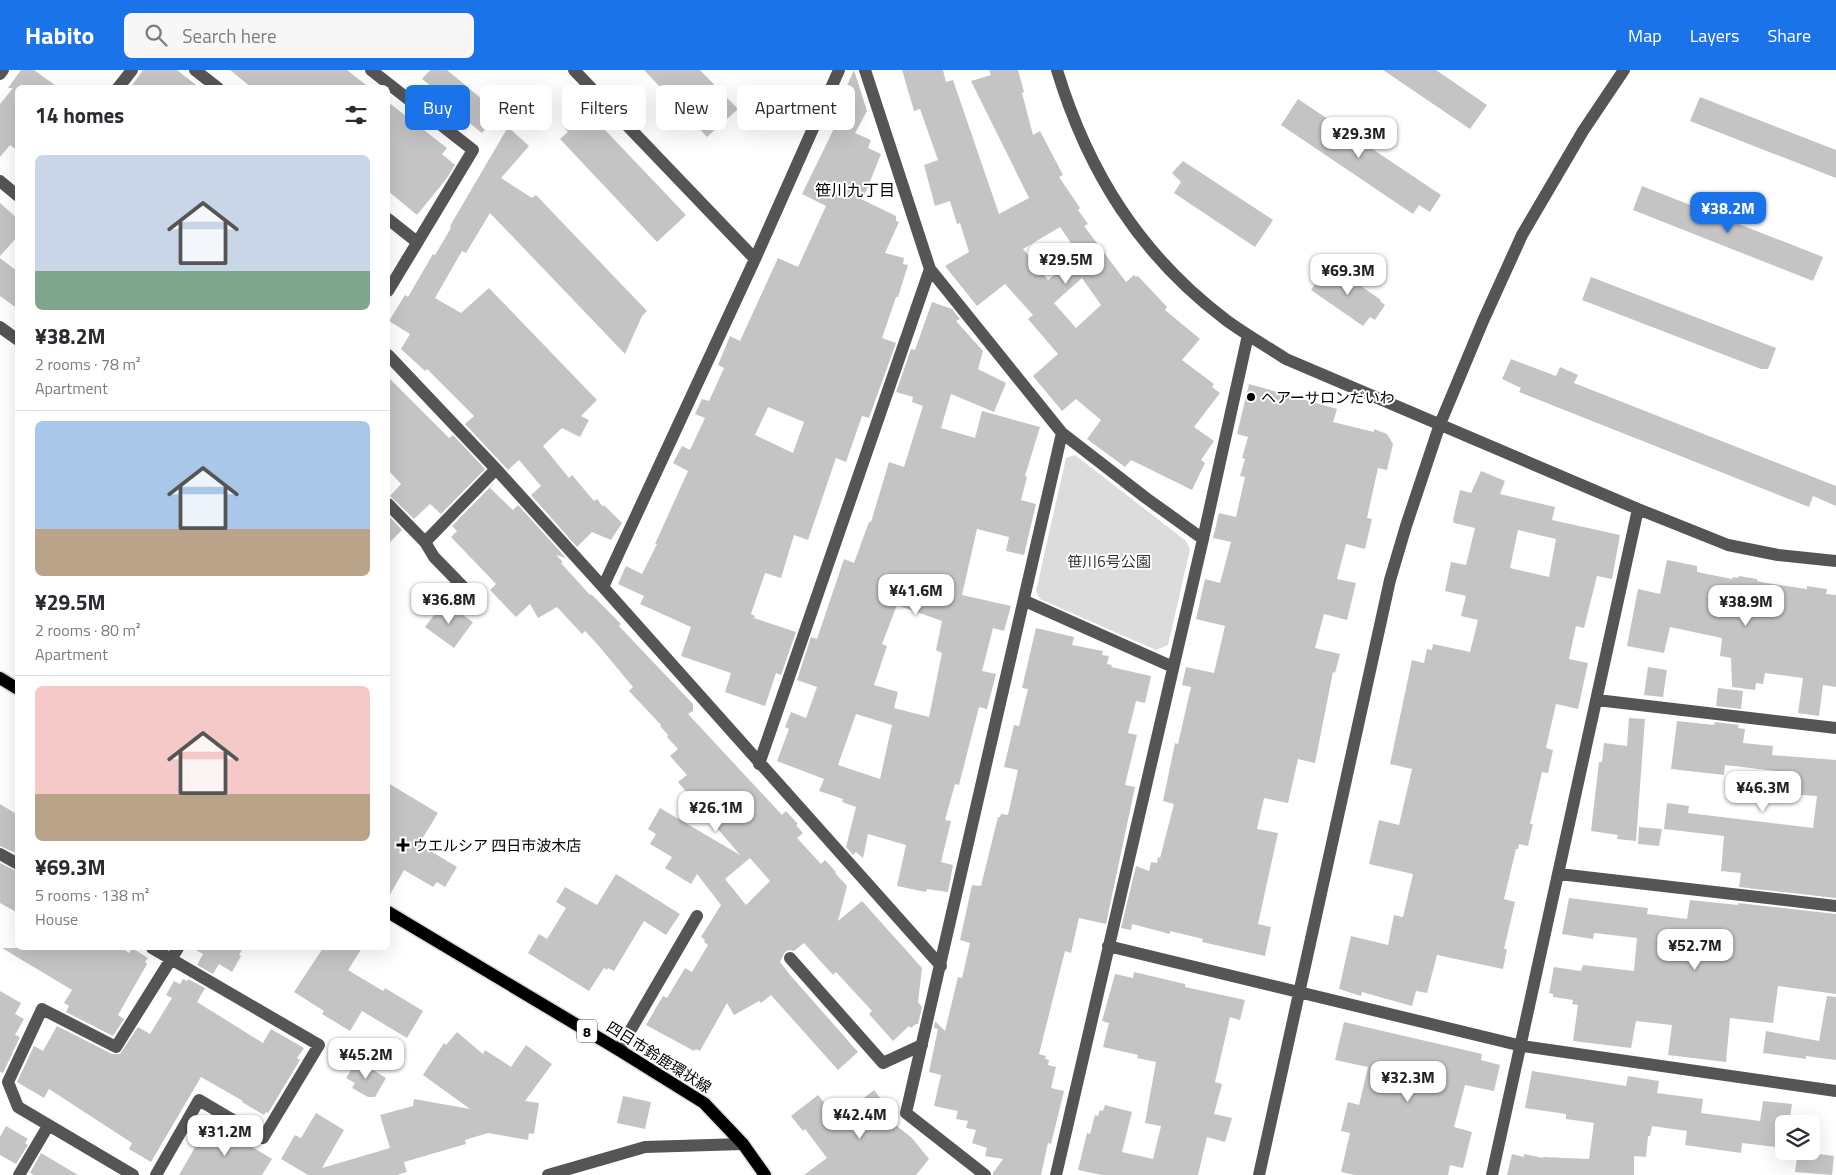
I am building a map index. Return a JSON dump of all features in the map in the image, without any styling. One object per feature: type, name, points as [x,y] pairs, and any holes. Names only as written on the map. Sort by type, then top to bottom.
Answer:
[{"type":"main road","points":[[0,678],[15,687]]},
{"type":"main road","name":"四日市鈴鹿環状線","points":[[390,913],[704,1103],[743,1144],[765,1175]]},
{"type":"street","points":[[0,74],[3,70]]},
{"type":"street","points":[[120,85],[132,70]]},
{"type":"street","points":[[195,70],[214,85]]},
{"type":"street","points":[[371,70],[473,150],[390,288]]},
{"type":"street","points":[[574,70],[754,259]]},
{"type":"street","points":[[603,587],[840,70]]},
{"type":"street","points":[[865,70],[930,269],[1062,433],[1203,539]]},
{"type":"street","points":[[1057,70],[1067,104],[1083,142],[1104,184],[1127,220],[1153,252],[1195,294],[1225,319],[1286,359],[1728,546],[1778,555],[1836,561]]},
{"type":"street","points":[[1259,1175],[1390,580],[1406,526],[1440,424],[1483,321],[1522,235],[1583,131],[1624,70]]},
{"type":"street","points":[[0,181],[15,194]]},
{"type":"street","points":[[390,221],[417,242]]},
{"type":"street","points":[[759,764],[930,269]]},
{"type":"street","points":[[0,327],[15,338]]},
{"type":"street","points":[[1056,1175],[1203,539],[1248,335]]},
{"type":"street","points":[[390,356],[603,587],[940,966]]},
{"type":"street","points":[[985,1175],[906,1114],[1062,433]]},
{"type":"street","points":[[425,542],[496,469]]},
{"type":"street","points":[[390,506],[425,542],[434,556],[475,599]]},
{"type":"street","points":[[1492,1175],[1522,1046],[1638,509]]},
{"type":"street","points":[[1025,601],[1173,667]]},
{"type":"street","points":[[1597,700],[1836,728]]},
{"type":"street","points":[[0,854],[15,862]]},
{"type":"street","points":[[1559,874],[1836,906]]},
{"type":"street","points":[[619,1050],[696,916]]},
{"type":"street","points":[[1108,946],[1522,1046],[1836,1091]]},
{"type":"street","points":[[155,950],[319,1045],[263,1138],[199,1100],[156,1175]]},
{"type":"street","points":[[133,1175],[18,1107],[8,1082],[42,1008],[116,1047],[177,950]]},
{"type":"street","points":[[790,958],[883,1063],[922,1045]]},
{"type":"street","points":[[19,1175],[48,1126]]},
{"type":"street","points":[[548,1175],[645,1147],[743,1144]]},
{"type":"green space","name":"笹川6号公園","points":[[1075,455],[1186,541],[1190,549],[1168,645],[1156,650],[1040,599],[1036,591],[1066,458]]},
{"type":"building","points":[[21,70],[34,70],[55,85],[15,85],[15,149],[10,145],[0,157],[0,104],[13,88],[8,88]]},
{"type":"building","points":[[143,70],[177,70],[196,85],[132,85]]},
{"type":"building","points":[[230,70],[347,70],[366,85],[248,85]]},
{"type":"building","points":[[430,70],[447,70],[465,85],[430,85],[422,79]]},
{"type":"building","points":[[644,70],[700,70],[715,85],[658,85]]},
{"type":"building","points":[[854,70],[867,111],[855,133],[871,140],[868,148],[881,154],[863,199],[861,199],[896,216],[896,221],[899,222],[885,253],[904,258],[903,264],[908,265],[882,338],[896,343],[869,418],[862,416],[846,462],[836,458],[808,540],[794,535],[781,578],[765,573],[751,614],[755,616],[754,618],[796,632],[781,675],[776,673],[765,706],[725,692],[731,673],[681,656],[691,627],[640,604],[644,596],[618,584],[626,566],[642,574],[657,544],[655,544],[688,471],[673,463],[682,446],[690,450],[705,418],[695,414],[702,399],[709,401],[724,368],[718,365],[730,336],[740,341],[778,258],[798,267],[826,206],[802,194],[833,130],[855,130],[855,85],[847,85]],"holes":[[[768,407],[804,422],[793,453],[755,435]]]},
{"type":"building","points":[[902,70],[943,70],[946,82],[953,80],[999,214],[1029,198],[971,81],[991,75],[989,70],[1018,70],[1033,135],[1040,131],[1063,175],[1059,177],[1080,208],[1078,210],[1088,224],[1084,226],[1126,282],[1134,275],[1138,276],[1167,307],[1165,310],[1200,339],[1182,360],[1214,384],[1212,387],[1220,393],[1194,427],[1214,441],[1201,460],[1205,463],[1192,490],[1131,460],[1125,467],[1087,439],[1101,420],[1076,399],[1062,411],[1033,376],[1058,354],[1028,319],[1033,315],[1005,284],[977,306],[945,266],[969,252],[960,223],[957,224],[950,201],[935,206],[924,165],[938,160],[920,109],[914,111]],"holes":[[[1060,227],[1079,255],[1048,280],[1023,249]],[[1082,278],[1101,305],[1076,328],[1054,303]]]},
{"type":"building","points":[[1383,70],[1436,70],[1487,105],[1470,129]]},
{"type":"building","points":[[470,89],[480,98],[480,130],[484,130],[482,133],[470,123]]},
{"type":"building","points":[[1700,97],[1836,150],[1836,178],[1690,121]]},
{"type":"building","points":[[727,98],[737,108],[727,119]]},
{"type":"building","points":[[1298,99],[1441,195],[1430,212],[1419,205],[1413,214],[1281,125]]},
{"type":"building","points":[[390,104],[405,115],[405,130],[424,130],[447,148],[442,154],[455,165],[417,215],[390,193]]},
{"type":"building","points":[[506,130],[511,130],[529,146],[501,178],[532,198],[536,195],[647,311],[642,316],[625,354],[490,213],[466,253],[462,251],[435,298],[461,313],[489,288],[597,400],[581,416],[589,420],[580,437],[562,428],[543,446],[569,478],[572,475],[594,501],[597,499],[603,507],[604,505],[622,523],[611,540],[592,532],[577,547],[531,495],[541,486],[519,460],[508,470],[465,424],[474,416],[427,369],[425,371],[401,349],[410,334],[390,322],[390,319],[405,295],[408,297],[433,254],[435,255],[451,228],[450,226]]},
{"type":"building","points":[[566,130],[605,130],[686,215],[657,242],[560,139],[568,132]]},
{"type":"building","points":[[700,130],[715,130],[707,137]]},
{"type":"building","points":[[1183,161],[1273,220],[1255,247],[1174,193],[1181,182],[1172,173]]},
{"type":"building","points":[[1642,186],[1823,257],[1813,281],[1633,210]]},
{"type":"building","points":[[0,203],[15,216],[15,239],[0,256]]},
{"type":"building","points":[[0,258],[15,270],[15,307],[0,296]]},
{"type":"building","points":[[1329,264],[1381,300],[1385,305],[1375,320],[1370,317],[1363,326],[1311,290]]},
{"type":"building","points":[[1591,277],[1776,348],[1768,369],[1761,369],[1582,300]]},
{"type":"building","points":[[932,302],[952,309],[960,319],[956,321],[983,351],[978,369],[1006,383],[994,412],[951,394],[941,428],[975,438],[982,411],[1040,427],[1025,476],[1027,477],[1021,500],[1036,504],[1024,555],[1006,551],[1009,537],[977,529],[962,595],[1011,606],[1004,631],[993,628],[982,671],[996,674],[987,709],[979,707],[959,785],[955,784],[945,820],[951,821],[941,862],[953,865],[948,892],[927,889],[926,892],[897,886],[906,845],[868,834],[863,858],[856,852],[853,855],[846,847],[856,807],[842,802],[843,799],[819,791],[824,779],[777,761],[789,729],[785,727],[791,712],[806,718],[817,687],[797,680],[811,637],[817,639],[844,559],[854,563],[869,522],[871,522],[889,462],[904,467],[923,406],[912,402],[913,397],[896,392],[911,349],[915,350]],"holes":[[[897,605],[942,621],[936,650],[942,653],[929,717],[894,708],[898,692],[874,685],[887,646],[882,644]],[[856,714],[892,725],[880,779],[838,765]]]},
{"type":"building","points":[[1511,359],[1556,376],[1560,367],[1578,375],[1574,383],[1836,486],[1836,506],[1813,496],[1809,507],[1519,392],[1521,388],[1502,379]]},
{"type":"building","points":[[390,379],[449,438],[453,435],[485,469],[441,514],[430,504],[414,519],[390,496],[401,484],[390,472]]},
{"type":"building","points":[[1249,384],[1337,409],[1333,422],[1374,432],[1374,429],[1387,434],[1393,444],[1387,470],[1378,468],[1367,518],[1372,519],[1365,549],[1346,544],[1337,579],[1356,583],[1347,620],[1324,614],[1315,648],[1340,654],[1335,673],[1333,672],[1315,763],[1298,759],[1288,803],[1264,798],[1257,829],[1278,833],[1258,924],[1271,927],[1265,956],[1202,942],[1203,939],[1170,931],[1170,934],[1132,924],[1131,930],[1121,928],[1136,866],[1149,871],[1151,862],[1157,863],[1174,804],[1163,801],[1175,743],[1178,744],[1191,687],[1182,685],[1186,667],[1214,673],[1225,626],[1196,619],[1205,579],[1220,583],[1231,542],[1213,538],[1219,513],[1236,517],[1245,477],[1240,476],[1245,459],[1242,458],[1248,437],[1237,434]]},
{"type":"building","points":[[1481,471],[1505,481],[1500,494],[1555,507],[1552,520],[1620,535],[1612,579],[1597,576],[1584,628],[1576,626],[1569,659],[1588,663],[1578,709],[1556,704],[1546,748],[1553,750],[1548,773],[1542,772],[1530,824],[1533,824],[1528,846],[1519,844],[1518,849],[1516,849],[1504,899],[1515,902],[1504,949],[1507,949],[1503,969],[1437,955],[1427,993],[1416,991],[1412,1006],[1362,992],[1361,996],[1339,989],[1351,936],[1388,945],[1394,915],[1403,917],[1413,874],[1369,864],[1379,820],[1399,825],[1412,769],[1390,764],[1412,660],[1424,663],[1427,649],[1432,650],[1433,644],[1470,652],[1478,620],[1461,616],[1466,596],[1445,591],[1451,562],[1466,565],[1475,528],[1454,523],[1453,520],[1460,490],[1471,493]],"holes":[[[1518,530],[1556,539],[1549,577],[1510,568]]]},
{"type":"building","points":[[496,481],[490,488],[513,510],[518,505],[566,558],[556,555],[590,595],[621,624],[619,626],[693,704],[693,711],[688,714],[782,815],[786,811],[798,824],[796,825],[803,833],[797,838],[821,864],[825,860],[847,886],[838,921],[862,901],[922,968],[918,1002],[922,1007],[918,1024],[911,1028],[909,1026],[893,1041],[869,1014],[872,1011],[836,972],[833,975],[804,943],[794,951],[789,950],[785,952],[780,962],[858,1052],[838,1070],[771,995],[761,1003],[759,1001],[734,1015],[727,1003],[700,1051],[696,1049],[694,1051],[646,1025],[663,996],[667,998],[685,968],[692,972],[708,945],[701,937],[721,905],[697,874],[691,884],[665,868],[672,857],[650,844],[656,834],[648,829],[660,808],[740,855],[678,782],[687,775],[670,756],[678,749],[667,737],[668,735],[661,725],[629,691],[633,687],[598,645],[585,631],[582,634],[557,607],[538,618],[530,604],[516,617],[490,590],[496,584],[451,537],[457,531],[452,526]],"holes":[[[750,858],[770,881],[746,905],[725,879]]]},
{"type":"building","points":[[390,517],[402,530],[390,542]]},
{"type":"building","points":[[1667,560],[1697,566],[1697,572],[1732,579],[1739,576],[1757,579],[1757,581],[1766,583],[1807,589],[1807,586],[1827,589],[1826,594],[1836,595],[1836,687],[1823,685],[1819,716],[1798,713],[1803,678],[1765,673],[1763,684],[1756,683],[1755,690],[1732,687],[1731,658],[1720,656],[1722,638],[1670,627],[1664,653],[1627,646],[1638,589],[1660,594]]},
{"type":"building","points":[[444,602],[473,622],[454,648],[425,627]]},
{"type":"building","points":[[1036,628],[1074,637],[1072,645],[1103,651],[1102,655],[1109,656],[1107,664],[1112,665],[1111,667],[1151,676],[1145,703],[1136,701],[1128,733],[1137,735],[1125,785],[1135,787],[1106,924],[1079,918],[1071,953],[1065,951],[1039,1054],[1046,1056],[1045,1059],[1049,1060],[1048,1065],[1056,1067],[1051,1088],[1064,1091],[1051,1144],[1048,1143],[1041,1175],[993,1175],[1003,1159],[985,1156],[987,1148],[972,1143],[976,1130],[966,1128],[968,1121],[956,1119],[958,1111],[934,1106],[941,1075],[929,1072],[938,1029],[934,1028],[935,1021],[945,1031],[958,977],[962,978],[970,943],[960,940],[972,885],[981,886],[998,817],[1001,814],[1008,815],[1018,770],[1004,767],[1014,725],[1019,726],[1028,689],[1022,688]]},
{"type":"building","points":[[1648,667],[1667,670],[1663,697],[1644,695]]},
{"type":"building","points":[[1718,688],[1743,691],[1741,709],[1716,706]]},
{"type":"building","points":[[1629,718],[1645,719],[1636,841],[1617,839],[1618,835],[1591,831],[1599,762],[1602,762],[1604,743],[1627,746]]},
{"type":"building","points":[[1677,721],[1714,725],[1715,722],[1739,725],[1738,728],[1745,729],[1743,743],[1773,746],[1772,755],[1836,760],[1836,898],[1739,887],[1741,873],[1721,871],[1724,836],[1664,829],[1667,803],[1689,806],[1688,813],[1813,828],[1817,796],[1774,793],[1776,771],[1725,765],[1724,775],[1671,769]]},
{"type":"building","name":"ウエルシア 四日市波木店","points":[[390,784],[438,813],[419,844],[457,867],[445,887],[437,882],[433,887],[404,870],[390,894]]},
{"type":"building","points":[[0,804],[15,813],[15,853],[0,846]]},
{"type":"building","points":[[1639,827],[1662,829],[1659,846],[1638,844]]},
{"type":"building","points":[[0,863],[15,870],[15,911],[0,903]]},
{"type":"building","points":[[616,874],[680,914],[666,935],[644,921],[614,971],[604,968],[589,991],[528,953],[539,934],[547,939],[566,908],[556,902],[565,887],[597,905]]},
{"type":"building","points":[[1569,898],[1648,908],[1647,914],[1687,919],[1690,900],[1738,905],[1738,903],[1836,914],[1836,994],[1778,986],[1773,1023],[1730,1018],[1726,1062],[1668,1055],[1672,1025],[1636,1021],[1631,1048],[1573,1041],[1578,1005],[1572,1004],[1573,1000],[1553,997],[1553,994],[1549,993],[1554,967],[1581,971],[1583,965],[1634,971],[1637,938],[1594,933],[1593,939],[1562,934]]},
{"type":"building","points":[[2,948],[15,948],[15,950],[125,950],[129,953],[131,950],[135,950],[148,958],[145,962],[147,964],[118,1015],[124,1019],[113,1036],[66,1012],[69,1006],[64,1003],[72,990]]},
{"type":"building","points":[[196,950],[242,950],[239,955],[241,956],[232,972],[219,964],[213,974],[197,965],[203,954]]},
{"type":"building","points":[[322,950],[361,950],[348,970],[383,991],[385,988],[423,1011],[407,1038],[362,1011],[350,1031],[322,1014],[324,1011],[294,992]]},
{"type":"building","points":[[1134,972],[1185,984],[1185,987],[1245,1000],[1240,1020],[1230,1017],[1215,1082],[1222,1084],[1214,1114],[1232,1118],[1225,1142],[1207,1137],[1198,1175],[1102,1175],[1078,1170],[1087,1133],[1090,1134],[1095,1115],[1098,1116],[1100,1110],[1103,1111],[1105,1105],[1132,1112],[1122,1152],[1153,1159],[1161,1126],[1145,1123],[1156,1062],[1137,1058],[1138,1055],[1103,1047],[1109,1023],[1102,1021],[1115,974],[1133,978]]},
{"type":"building","points":[[183,979],[187,981],[188,979],[205,988],[197,1002],[263,1043],[271,1029],[304,1048],[297,1058],[300,1060],[268,1113],[266,1112],[264,1115],[201,1077],[151,1162],[129,1149],[132,1143],[49,1089],[44,1098],[17,1082],[34,1046],[43,1051],[57,1026],[112,1054],[120,1054],[138,1027],[150,1034],[172,998],[166,995],[174,981],[180,984]]},
{"type":"building","points":[[0,991],[21,1003],[15,1014],[24,1019],[15,1035],[20,1037],[3,1073],[0,1072]]},
{"type":"building","points":[[1827,996],[1836,997],[1836,1060],[1806,1056],[1806,1059],[1763,1053],[1766,1031],[1819,1041]]},
{"type":"building","points":[[1344,1022],[1482,1054],[1481,1060],[1500,1065],[1494,1091],[1465,1085],[1454,1127],[1472,1132],[1463,1168],[1450,1165],[1448,1175],[1355,1175],[1341,1172],[1350,1133],[1341,1131],[1348,1102],[1359,1105],[1368,1067],[1335,1060]]},
{"type":"building","points":[[457,1032],[483,1054],[485,1050],[511,1067],[526,1045],[552,1064],[525,1101],[539,1103],[534,1134],[529,1133],[528,1140],[488,1133],[465,1140],[466,1144],[404,1162],[407,1172],[397,1175],[308,1175],[281,1159],[295,1135],[301,1138],[316,1113],[344,1130],[322,1168],[390,1148],[380,1115],[413,1106],[414,1099],[470,1109],[423,1075],[444,1043],[446,1045]]},
{"type":"building","points":[[357,1060],[386,1078],[375,1097],[368,1097],[352,1088],[355,1083],[346,1078]]},
{"type":"building","points":[[1532,1071],[1626,1086],[1628,1076],[1659,1081],[1657,1093],[1703,1099],[1701,1113],[1760,1121],[1763,1101],[1792,1104],[1790,1115],[1775,1115],[1775,1147],[1742,1143],[1741,1153],[1685,1145],[1687,1131],[1652,1126],[1650,1136],[1648,1136],[1646,1157],[1634,1156],[1634,1175],[1507,1175],[1512,1154],[1524,1157],[1524,1154],[1543,1158],[1589,1159],[1594,1123],[1566,1119],[1566,1114],[1525,1108]]},
{"type":"building","points":[[874,1090],[897,1119],[893,1123],[912,1138],[929,1159],[916,1175],[804,1175],[827,1158],[805,1129],[803,1131],[791,1116],[818,1095],[837,1119]]},
{"type":"building","points":[[623,1096],[651,1102],[645,1129],[617,1123]]},
{"type":"building","points":[[6,1126],[28,1139],[25,1143],[28,1145],[16,1164],[0,1155],[0,1137]]},
{"type":"building","points":[[214,1128],[224,1134],[226,1131],[272,1159],[262,1175],[179,1175],[205,1130],[210,1133]]},
{"type":"building","points":[[41,1153],[78,1175],[34,1175],[30,1173]]},
{"type":"building","points":[[1820,1154],[1834,1156],[1832,1175],[1795,1172],[1797,1160],[1820,1160]]},
{"type":"place","name":"ヘアーサロンだいわ","points":[[1251,397]]},
{"type":"place","name":"ウエルシア 四日市波木店","points":[[403,845]]},
{"type":"district","name":"笹川九丁目","points":[[855,190]]}]
